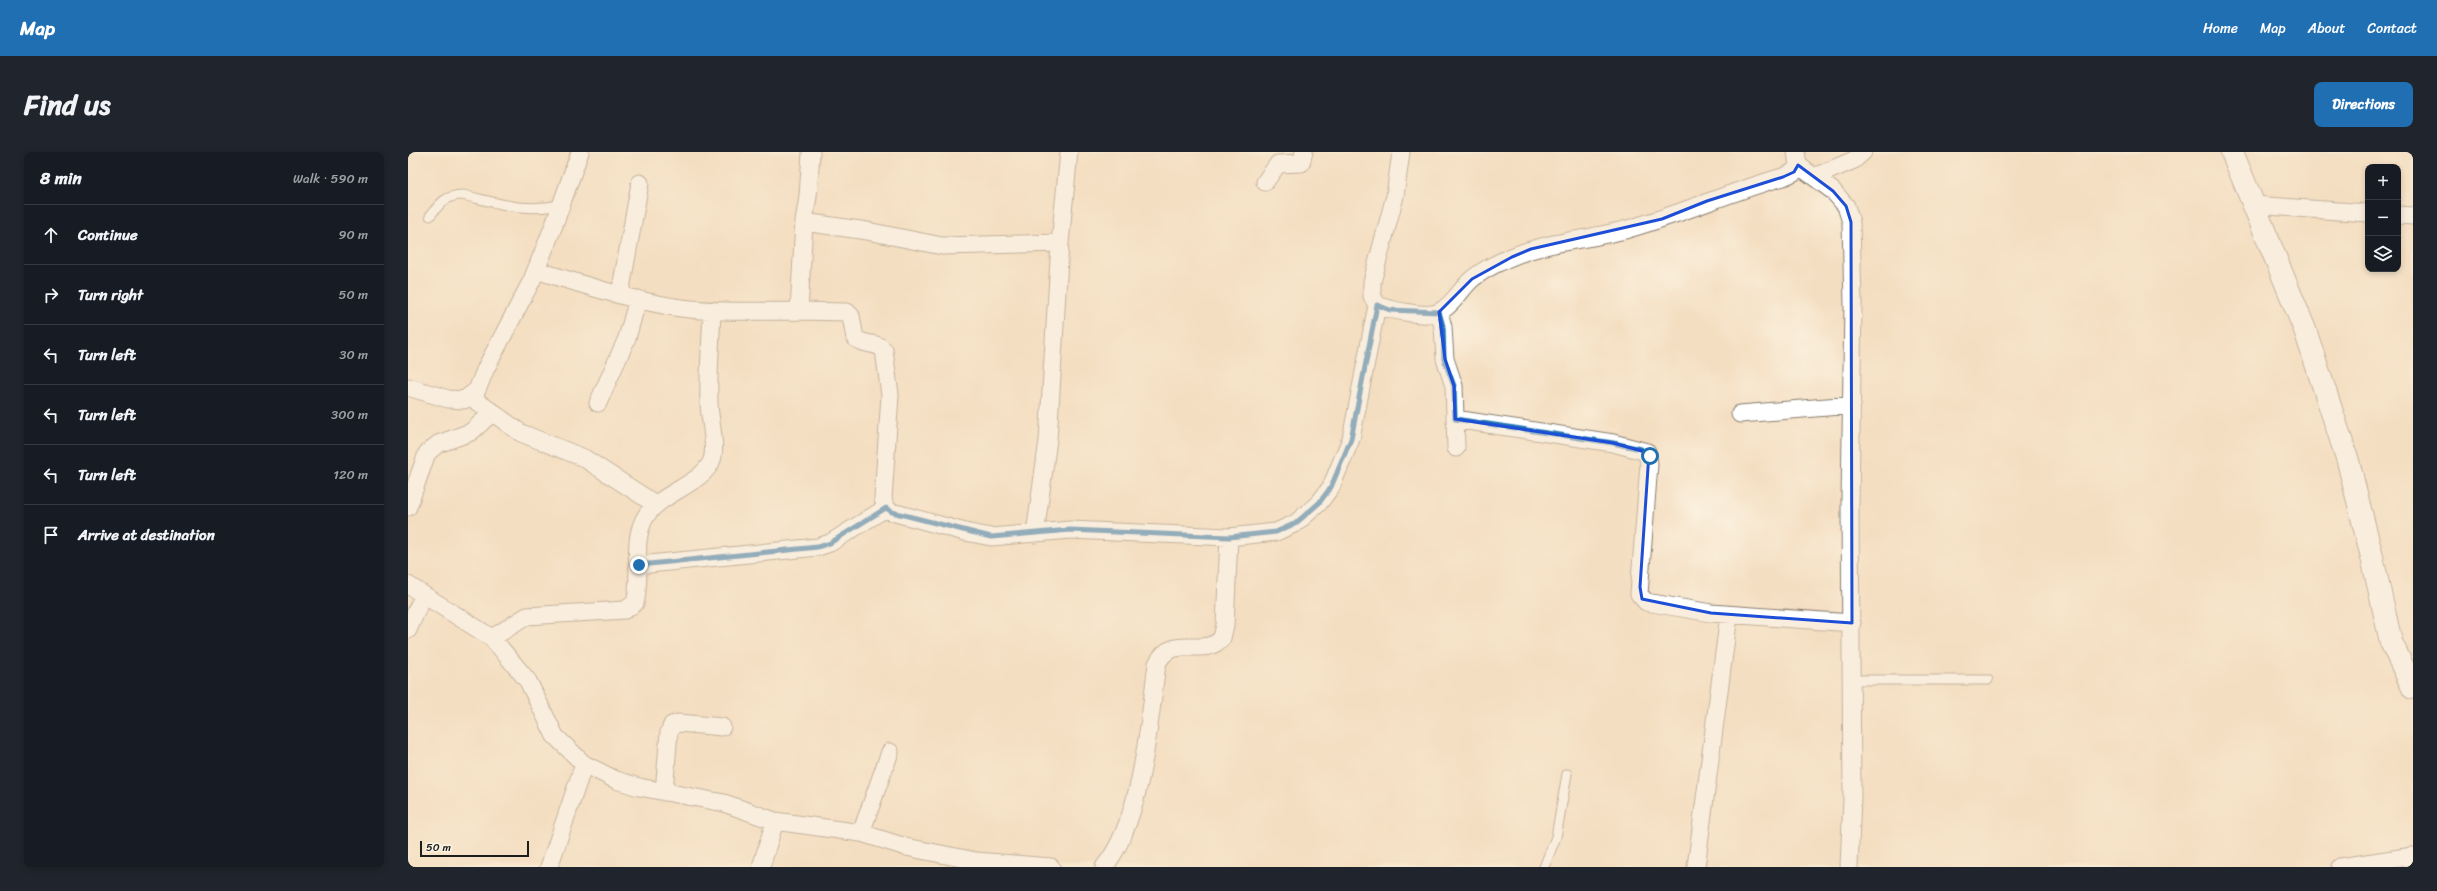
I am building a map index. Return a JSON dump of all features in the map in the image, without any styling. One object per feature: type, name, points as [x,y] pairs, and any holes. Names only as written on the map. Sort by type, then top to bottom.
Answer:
[{"type":"street","points":[[408,387],[448,399],[464,400],[471,397],[477,390],[486,368],[536,270],[580,152]]},
{"type":"street","points":[[1035,534],[1048,440],[1060,243],[1069,152]]},
{"type":"street","points":[[1265,182],[1278,164],[1301,163],[1304,152]]},
{"type":"street","points":[[1402,152],[1394,196],[1372,282],[1372,296],[1384,308],[1419,312],[1439,312],[1472,279],[1512,257],[1531,249],[1626,230],[1662,219],[1707,201],[1783,177],[1794,172],[1797,158]]},
{"type":"street","points":[[1814,177],[1854,160],[1863,152]]},
{"type":"street","points":[[2232,152],[2305,330],[2348,461],[2391,642],[2413,688]]},
{"type":"street","points":[[799,311],[804,222],[811,153]]},
{"type":"street","points":[[1797,158],[1814,177],[1833,191],[1846,206],[1851,222],[1852,405],[1850,502],[1852,798],[1849,867]]},
{"type":"street","points":[[620,294],[640,183]]},
{"type":"street","points":[[2253,205],[2365,213]]},
{"type":"street","points":[[2401,215],[2413,216]]},
{"type":"street","points":[[804,222],[875,232],[942,246],[1060,243]]},
{"type":"street","points":[[536,270],[638,299],[674,306],[712,311],[847,312],[851,316],[855,338],[861,343],[880,346],[884,350],[890,395],[883,500],[886,508],[892,512],[991,537],[1070,530],[1229,537],[1276,532],[1296,523],[1319,503],[1331,487],[1351,439],[1384,308]]},
{"type":"street","points":[[598,404],[627,338],[638,299]]},
{"type":"street","points":[[492,638],[527,616],[625,610],[635,603],[639,565],[638,531],[655,504],[704,472],[711,461],[713,451],[709,402],[712,311]]},
{"type":"street","points":[[1439,312],[1443,327],[1444,359],[1454,386],[1456,448]]},
{"type":"street","points":[[471,397],[521,433],[584,458],[655,504]]},
{"type":"street","points":[[1740,414],[1852,405]]},
{"type":"street","points":[[408,507],[427,453],[438,444],[470,432],[493,412]]},
{"type":"street","points":[[1455,419],[1613,443],[1647,452],[1650,464],[1640,587],[1642,599],[1664,606],[1729,615],[1852,623]]},
{"type":"street","points":[[639,565],[818,547],[830,543],[886,508]]},
{"type":"street","points":[[1104,867],[1115,854],[1122,841],[1135,797],[1147,743],[1158,664],[1161,656],[1173,648],[1210,646],[1222,638],[1225,625],[1229,537]]},
{"type":"street","points":[[408,585],[423,596],[492,638],[528,681],[555,736],[584,764],[616,780],[664,792],[724,803],[776,821],[861,833],[906,847],[976,861],[1052,867]]},
{"type":"street","points":[[408,630],[423,596]]},
{"type":"street","points":[[1696,867],[1729,615]]},
{"type":"street","points":[[664,792],[669,732],[672,725],[679,723],[722,727]]},
{"type":"street","points":[[861,833],[890,752]]},
{"type":"street","points":[[549,867],[584,764]]},
{"type":"street","points":[[761,867],[776,821]]},
{"type":"street","points":[[2340,867],[2413,856]]},
{"type":"lane","points":[[430,216],[443,199],[453,195],[463,195],[523,209],[537,209],[561,205]]},
{"type":"lane","points":[[1852,680],[1988,680]]},
{"type":"lane","points":[[1544,867],[1556,837],[1567,774]]},
{"type":"highlighted area","points":[[1798,165],[1833,191],[1846,206],[1851,222],[1852,623],[1711,613],[1642,599],[1640,587],[1649,453],[1613,443],[1455,419],[1454,386],[1445,359],[1439,312],[1472,279],[1512,257],[1531,249],[1662,219],[1707,201],[1783,177],[1794,172]]},
{"type":"route","points":[[639,565],[818,547],[830,543],[886,508],[892,512],[965,532],[991,537],[1016,536],[1070,530],[1229,537],[1250,536],[1276,532],[1296,523],[1319,503],[1331,487],[1351,439],[1377,305],[1390,310],[1430,313],[1439,312],[1443,327],[1444,359],[1454,386],[1455,419],[1613,443],[1641,449],[1647,452],[1650,456]]}]
